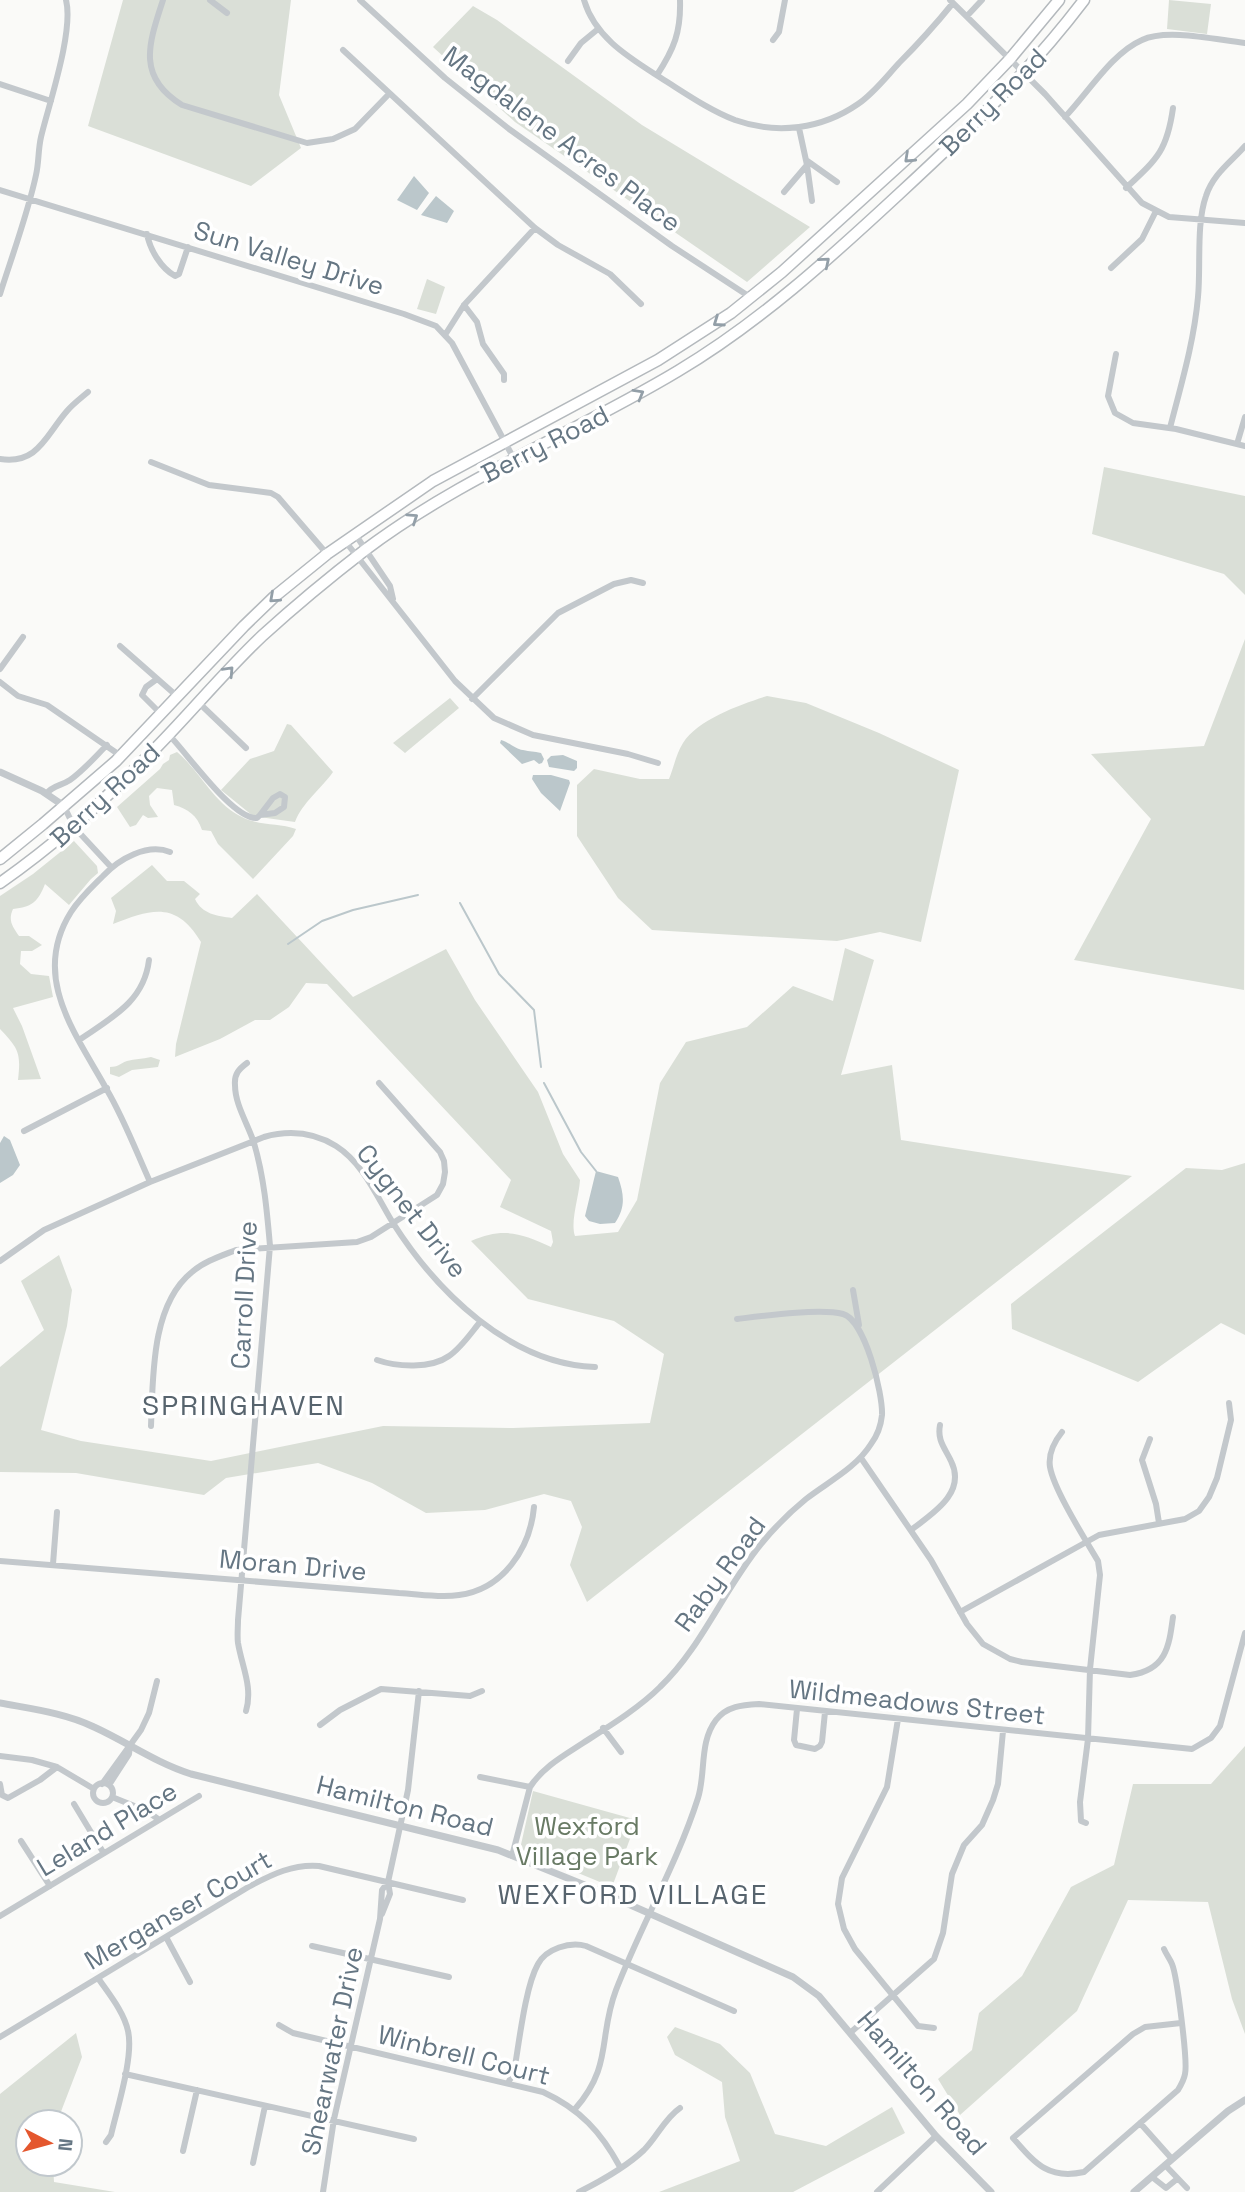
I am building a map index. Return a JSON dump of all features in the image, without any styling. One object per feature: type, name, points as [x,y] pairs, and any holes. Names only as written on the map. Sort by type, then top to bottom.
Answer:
[{"type":"highway","name":"Berry Road","points":[[0,859],[121,756],[274,597],[355,533],[433,481],[640,371],[695,338],[750,297],[835,227],[967,104],[1010,59],[1059,0]]},
{"type":"highway","name":"Berry Road","points":[[0,883],[74,827],[169,735],[261,637],[362,553],[472,481],[634,397],[682,369],[781,299],[834,254],[975,123],[1024,73],[1084,0]]},
{"type":"street","points":[[0,294],[36,174],[41,139],[67,27],[66,0]]},
{"type":"street","points":[[163,0],[149,43],[150,66],[153,76],[168,96],[182,105],[307,143],[333,139],[355,129],[388,95]]},
{"type":"street","points":[[210,0],[227,13]]},
{"type":"street","name":"Magdalene Acres Place","points":[[360,0],[445,78],[509,129],[671,246],[750,297]]},
{"type":"street","points":[[584,0],[598,29],[625,54],[696,100],[734,120],[765,127],[799,128],[822,122],[864,100],[951,2],[1024,73],[1135,198],[1169,217],[1201,222],[1245,223]]},
{"type":"street","points":[[657,75],[673,50],[680,18],[680,0]]},
{"type":"street","points":[[773,40],[779,32],[785,0]]},
{"type":"street","points":[[967,16],[982,0]]},
{"type":"street","points":[[568,61],[581,43],[598,29]]},
{"type":"street","points":[[1065,117],[1122,53],[1142,39],[1161,35],[1245,43]]},
{"type":"street","points":[[342,50],[535,228],[558,245],[610,274],[641,304]]},
{"type":"street","points":[[0,84],[51,100]]},
{"type":"street","points":[[1126,188],[1161,152],[1173,108]]},
{"type":"street","points":[[799,128],[812,201]]},
{"type":"street","points":[[1170,428],[1186,369],[1194,325],[1201,222],[1206,195],[1216,176],[1245,146]]},
{"type":"street","points":[[806,162],[837,182]]},
{"type":"street","points":[[784,192],[806,162]]},
{"type":"street","name":"Sun Valley Drive","points":[[0,190],[436,326],[452,343],[514,459]]},
{"type":"street","points":[[1111,268],[1142,239],[1156,211]]},
{"type":"street","points":[[445,335],[464,305],[535,228]]},
{"type":"street","points":[[147,234],[153,251],[175,276],[179,274],[188,247]]},
{"type":"street","points":[[464,305],[477,322],[483,344],[504,374],[504,380]]},
{"type":"street","points":[[1116,354],[1108,396],[1115,413],[1133,423],[1170,428],[1241,445],[1245,417]]},
{"type":"street","points":[[0,459],[12,461],[25,458],[38,449],[68,410],[88,392]]},
{"type":"street","points":[[151,462],[208,485],[271,493],[278,497],[327,554]]},
{"type":"street","points":[[355,533],[362,553],[393,601],[472,699],[494,718],[533,735],[628,754],[658,763]]},
{"type":"street","points":[[345,541],[362,553]]},
{"type":"street","points":[[472,699],[558,613],[614,584],[632,580],[643,583]]},
{"type":"street","points":[[0,669],[23,637]]},
{"type":"street","points":[[120,646],[178,697]]},
{"type":"street","points":[[157,679],[146,687],[142,695],[161,715]]},
{"type":"street","points":[[0,682],[18,696],[47,705],[121,756]]},
{"type":"street","points":[[199,703],[247,748]]},
{"type":"street","points":[[169,735],[233,807],[250,819],[260,815]]},
{"type":"street","points":[[46,794],[51,788],[77,775],[107,746]]},
{"type":"street","points":[[0,772],[46,794],[64,806],[74,827],[111,867]]},
{"type":"street","points":[[150,1182],[107,1088],[68,1021],[59,999],[54,967],[64,925],[71,912],[111,867],[128,857],[152,849],[170,852]]},
{"type":"street","points":[[79,1040],[126,1008],[143,982],[149,960]]},
{"type":"street","name":"Carroll Drive","points":[[246,1711],[250,1699],[249,1686],[237,1640],[270,1247],[265,1184],[235,1095],[235,1077],[238,1070],[247,1063]]},
{"type":"street","points":[[151,1426],[161,1322],[170,1299],[184,1280],[203,1264],[236,1251],[357,1242],[394,1224],[437,1195],[443,1184],[444,1161],[440,1152],[379,1083]]},
{"type":"street","points":[[24,1130],[107,1088]]},
{"type":"street","name":"Cygnet Drive","points":[[0,1261],[44,1230],[150,1182],[280,1132],[297,1132],[336,1146],[355,1163],[394,1224],[433,1275],[480,1322],[520,1348],[539,1356],[571,1366],[595,1367]]},
{"type":"street","name":"Raby Road","points":[[512,1856],[530,1787],[556,1759],[643,1702],[672,1675],[736,1576],[775,1528],[804,1500],[860,1458],[877,1435],[882,1413],[876,1378],[860,1331],[853,1290]]},
{"type":"street","points":[[737,1319],[826,1312],[848,1317],[860,1331]]},
{"type":"street","points":[[377,1360],[398,1365],[437,1362],[451,1355],[480,1322]]},
{"type":"street","points":[[960,1612],[1099,1535],[1185,1519],[1199,1511],[1217,1478],[1231,1420],[1229,1403]]},
{"type":"street","points":[[911,1530],[940,1508],[949,1498],[954,1486],[953,1466],[939,1436],[940,1426]]},
{"type":"street","points":[[1062,1432],[1052,1445],[1049,1465],[1054,1480],[1098,1561],[1100,1575],[1090,1670],[1088,1739],[1080,1802],[1081,1821],[1086,1823]]},
{"type":"street","points":[[1150,1438],[1142,1460],[1156,1504],[1158,1523]]},
{"type":"street","points":[[860,1458],[911,1530],[960,1612],[983,1644],[1010,1659],[1130,1675],[1149,1670],[1158,1664],[1169,1644],[1173,1617]]},
{"type":"street","name":"Moran Drive","points":[[0,1561],[443,1596],[465,1594],[487,1585],[515,1561],[528,1537],[534,1507]]},
{"type":"street","points":[[53,1564],[57,1513]]},
{"type":"street","name":"Wildmeadows Street","points":[[575,2109],[592,2087],[600,2069],[615,1993],[674,1861],[699,1797],[706,1741],[716,1720],[735,1706],[759,1704],[1192,1749],[1211,1738],[1220,1726],[1243,1651],[1245,1633]]},
{"type":"street","points":[[94,1789],[105,1785],[124,1750],[130,1746],[145,1722],[157,1681]]},
{"type":"street","points":[[320,1725],[370,1693],[390,1688],[470,1696],[482,1691]]},
{"type":"street","name":"Shearwater Drive","points":[[323,2192],[334,2119],[350,2046],[380,1919],[390,1894],[388,1882],[401,1827],[419,1692]]},
{"type":"street","name":"Hamilton Road","points":[[0,1703],[82,1721],[183,1772],[476,1844],[512,1856],[793,1977],[819,1996],[936,2136],[990,2192]]},
{"type":"street","points":[[797,1709],[794,1740],[796,1745],[815,1749],[822,1742],[825,1712]]},
{"type":"street","points":[[898,1719],[887,1787],[842,1878],[838,1904],[844,1929],[855,1949],[919,2026],[934,2028]]},
{"type":"street","points":[[603,1728],[621,1752]]},
{"type":"street","points":[[850,2033],[934,1959],[943,1933],[952,1874],[964,1846],[982,1825],[998,1784],[1003,1731]]},
{"type":"street","points":[[0,1756],[32,1760],[57,1767],[94,1789]]},
{"type":"street","points":[[0,1784],[2,1795],[10,1797],[57,1767]]},
{"type":"street","points":[[480,1777],[530,1787]]},
{"type":"street","points":[[94,1789],[94,1796],[101,1803],[107,1802],[113,1791],[105,1785]]},
{"type":"street","name":"Leland Place","points":[[0,1916],[199,1796]]},
{"type":"street","points":[[112,1797],[147,1811],[158,1819]]},
{"type":"street","points":[[74,1804],[103,1852]]},
{"type":"street","points":[[21,1841],[50,1886]]},
{"type":"street","name":"Merganser Court","points":[[0,2037],[250,1886],[287,1869],[305,1865],[319,1866],[464,1900]]},
{"type":"street","points":[[166,1937],[190,1982]]},
{"type":"street","points":[[508,2083],[514,2072],[537,1965],[562,1946],[580,1944],[734,2011]]},
{"type":"street","points":[[312,1946],[449,1977]]},
{"type":"street","points":[[1164,1949],[1172,1964],[1181,2023],[1186,2063],[1185,2076],[1178,2090],[1084,2172],[1070,2175],[1042,2168],[1013,2138],[1133,2034],[1146,2027],[1181,2023]]},
{"type":"street","points":[[98,1978],[123,2017],[130,2046],[111,2135],[106,2142]]},
{"type":"street","name":"Winbrell Court","points":[[279,2025],[293,2033],[543,2092],[575,2109],[595,2130],[620,2167]]},
{"type":"street","points":[[125,2074],[414,2139]]},
{"type":"street","points":[[183,2151],[197,2090]]},
{"type":"street","points":[[1134,2192],[1228,2111],[1245,2100]]},
{"type":"street","points":[[253,2162],[265,2106]]},
{"type":"street","points":[[579,2192],[603,2180],[642,2152],[661,2132],[672,2114],[680,2108]]},
{"type":"street","points":[[1140,2123],[1169,2162],[1177,2179],[1187,2188]]},
{"type":"street","points":[[877,2192],[936,2136]]},
{"type":"street","points":[[1152,2177],[1166,2188],[1177,2179]]},
{"type":"green space","points":[[123,0],[291,0],[279,95],[301,148],[251,186],[88,126]]},
{"type":"green space","points":[[1169,0],[1211,4],[1207,34],[1167,29]]},
{"type":"green space","points":[[473,6],[497,20],[642,125],[810,227],[747,282],[515,122],[433,47]]},
{"type":"green space","points":[[427,279],[445,287],[436,314],[417,309]]},
{"type":"green space","points":[[1104,467],[1245,496],[1245,595],[1224,574],[1092,534]]},
{"type":"green space","points":[[1245,639],[1244,990],[1074,960],[1151,819],[1091,754],[1204,746]]},
{"type":"green space","points":[[767,696],[806,703],[959,770],[921,942],[880,932],[837,941],[652,930],[618,898],[577,836],[577,785],[594,769],[640,779],[669,779],[683,743],[690,734],[721,714]]},
{"type":"green space","points":[[450,698],[459,708],[405,753],[393,743]]},
{"type":"green space","points":[[287,724],[291,725],[333,772],[307,802],[295,822],[253,816],[221,790],[250,759],[274,751]]},
{"type":"green space","points":[[177,752],[215,796],[232,811],[255,822],[296,829],[293,836],[253,879],[218,844],[211,831],[202,830],[191,813],[174,805],[172,790],[157,788],[149,796],[150,805],[158,817],[148,818],[143,815],[136,825],[130,827],[117,807],[160,769],[170,755]]},
{"type":"green space","points":[[74,841],[97,866],[98,873],[69,905],[45,884],[34,903],[13,909],[11,916],[19,936],[29,936],[42,945],[32,951],[21,951],[20,964],[31,974],[49,976],[53,997],[13,1008],[41,1079],[18,1080],[17,1052],[0,1029],[0,896]]},
{"type":"green space","points":[[152,865],[167,881],[184,881],[200,894],[195,899],[198,904],[216,915],[232,918],[257,894],[353,997],[446,949],[475,1000],[538,1092],[563,1154],[580,1180],[574,1217],[575,1236],[618,1232],[637,1200],[660,1083],[686,1042],[747,1027],[793,986],[833,1001],[845,948],[874,960],[841,1075],[892,1065],[901,1140],[1132,1176],[587,1602],[570,1565],[582,1527],[571,1501],[544,1494],[485,1510],[426,1513],[372,1483],[318,1463],[226,1478],[204,1495],[76,1473],[0,1472],[0,1367],[44,1330],[21,1281],[59,1255],[72,1290],[67,1326],[41,1430],[81,1441],[211,1461],[383,1426],[513,1428],[650,1423],[664,1354],[614,1321],[528,1299],[471,1241],[493,1234],[512,1233],[551,1247],[553,1242],[551,1231],[500,1207],[511,1180],[327,984],[306,983],[289,1007],[270,1020],[255,1020],[220,1039],[175,1057],[201,942],[192,929],[172,914],[151,912],[113,924],[116,911],[111,898]]},
{"type":"green space","points":[[151,1057],[160,1060],[158,1067],[132,1070],[119,1077],[110,1074],[110,1067]]},
{"type":"green space","points":[[1245,1163],[1245,1335],[1221,1323],[1138,1382],[1012,1329],[1011,1304],[1186,1168],[1222,1170]]},
{"type":"green space","points":[[1245,1746],[1245,2034],[1232,1999],[1208,1902],[1128,1900],[1077,2011],[960,2115],[938,2079],[972,2050],[979,2013],[1022,1976],[1071,1887],[1114,1865],[1133,1784],[1211,1784]]},
{"type":"green space","name":"Wexford Village Park","points":[[533,1791],[637,1820],[612,1887],[520,1849]]},
{"type":"green space","points":[[675,2027],[720,2044],[750,2073],[775,2134],[826,2146],[892,2107],[905,2133],[793,2192],[659,2192],[740,2161],[725,2117],[722,2082],[675,2055],[667,2037]]},
{"type":"green space","points":[[76,2033],[82,2057],[62,2108],[14,2108],[14,2178],[54,2178],[54,2182],[115,2192],[0,2192],[0,2094]]},
{"type":"shaded area","points":[[414,176],[429,193],[417,210],[397,200]]},
{"type":"shaded area","points":[[436,196],[454,211],[447,223],[421,215]]},
{"type":"shaded area","points":[[501,740],[520,749],[541,753],[544,759],[542,763],[534,760],[522,764],[500,743]]},
{"type":"shaded area","points":[[563,755],[577,761],[574,771],[549,767],[547,760],[551,756]]},
{"type":"shaded area","points":[[533,775],[551,775],[569,780],[560,811],[541,793],[532,779]]},
{"type":"shaded area","points":[[4,1136],[10,1140],[20,1165],[13,1175],[0,1183],[0,1143]]},
{"type":"shaded area","points":[[596,1171],[618,1177],[623,1200],[615,1223],[600,1224],[589,1221],[585,1216]]},
{"type":"waterway","points":[[288,944],[322,921],[353,910],[418,895]]},
{"type":"waterway","points":[[460,903],[499,974],[534,1010],[541,1067]]},
{"type":"waterway","points":[[544,1083],[581,1152],[596,1171]]},
{"type":"district","name":"SPRINGHAVEN","points":[[244,1405]]},
{"type":"district","name":"WEXFORD VILLAGE","points":[[633,1894]]}]
